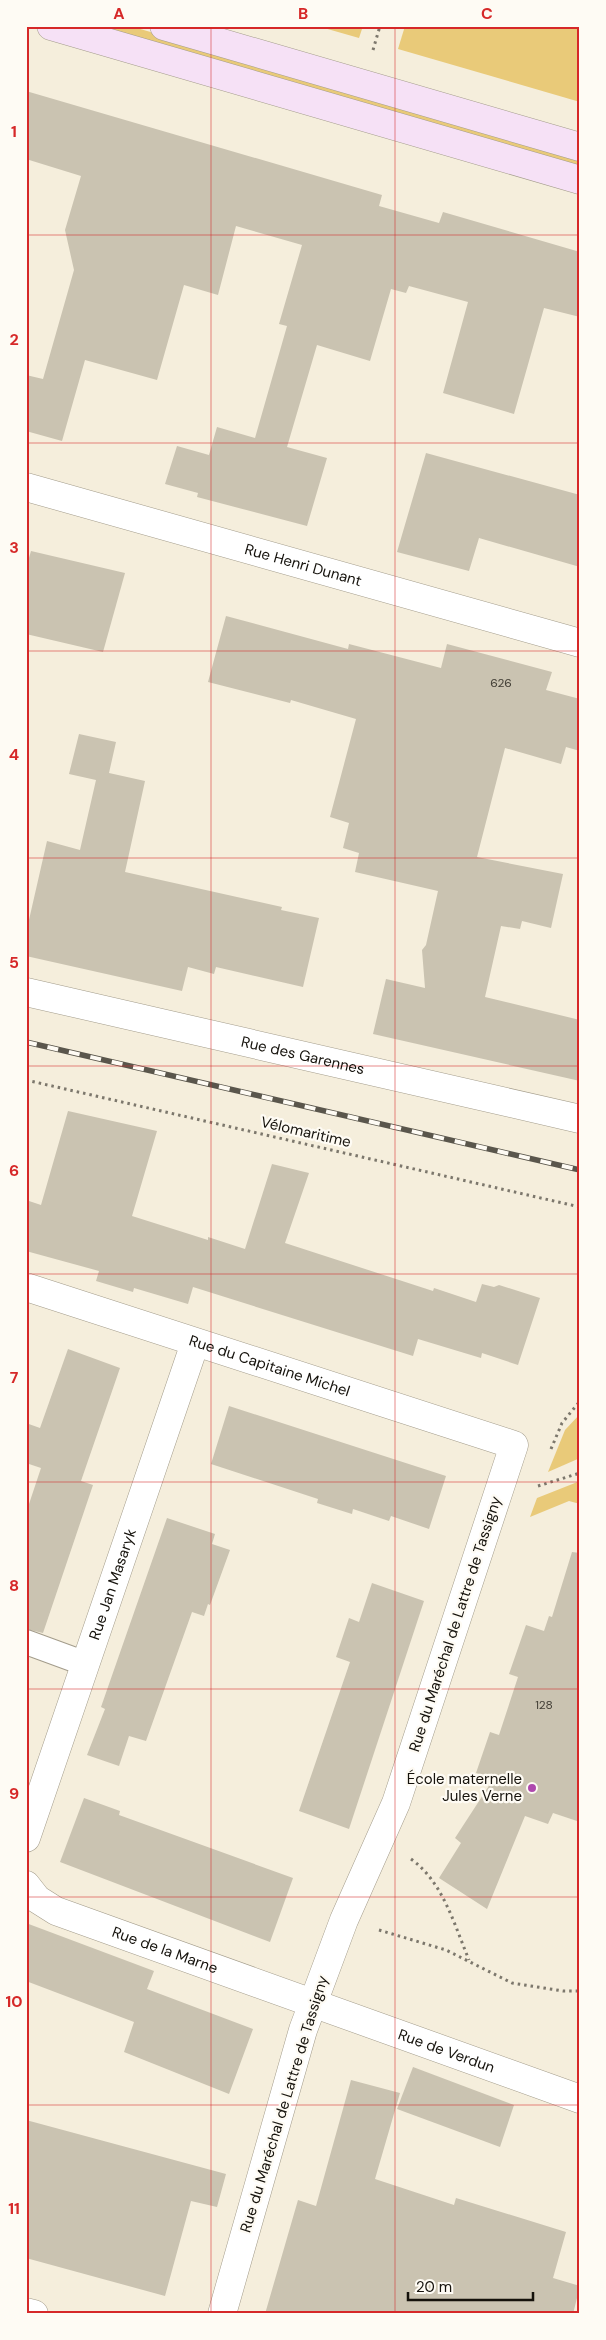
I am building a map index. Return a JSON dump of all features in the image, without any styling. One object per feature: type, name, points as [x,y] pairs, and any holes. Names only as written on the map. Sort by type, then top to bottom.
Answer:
[{"type":"main road","points":[[51,26],[580,180]]},
{"type":"main road","points":[[164,26],[580,147]]},
{"type":"street","name":"Rue Henri Dunant","points":[[26,487],[580,643]]},
{"type":"street","name":"Rue des Garennes","points":[[26,992],[580,1119]]},
{"type":"street","name":"Rue du Capitaine Michel","points":[[26,1287],[514,1445]]},
{"type":"street","name":"Rue Jan Masaryk","points":[[28,1829],[195,1343]]},
{"type":"street","name":"Rue du Maréchal de Lattre de Tassigny","points":[[222,2314],[313,2003],[344,1920],[404,1780],[514,1445]]},
{"type":"street","name":"Rue de la Marne","points":[[26,1885],[37,1899],[56,1911],[313,2003]]},
{"type":"street","name":"Rue de Verdun","points":[[313,2003],[580,2099]]},
{"type":"street","points":[[26,2312],[34,2314]]},
{"type":"lane","points":[[26,1642],[86,1664]]},
{"type":"path","name":"Vélomaritime","points":[[26,1080],[580,1207]]},
{"type":"path","points":[[548,1456],[562,1423],[580,1401]]},
{"type":"path","points":[[536,1487],[539,1479]]},
{"type":"path","points":[[379,1842],[412,1859],[423,1868],[443,1896],[469,1960]]},
{"type":"path","points":[[344,1920],[446,1950],[512,1983],[547,1989],[580,1991]]},
{"type":"shaded area","points":[[94,26],[130,26],[580,157],[580,168]]},
{"type":"shaded area","points":[[317,26],[363,26],[359,38]]},
{"type":"shaded area","points":[[405,26],[580,26],[580,102],[398,49]]},
{"type":"shaded area","points":[[580,1414],[580,1458],[548,1472],[565,1430]]},
{"type":"shaded area","points":[[580,1481],[580,1504],[569,1501],[530,1517],[537,1498]]},
{"type":"building","points":[[26,91],[382,195],[379,206],[439,223],[443,212],[580,252],[580,317],[544,308],[514,414],[443,393],[468,302],[409,286],[406,293],[391,289],[370,361],[317,345],[287,447],[327,458],[307,526],[197,497],[198,493],[165,484],[177,446],[209,455],[217,427],[255,438],[287,326],[279,324],[302,245],[236,226],[218,295],[184,285],[157,380],[85,360],[62,441],[26,431],[26,375],[43,379],[74,270],[65,230],[81,176],[26,159]]},
{"type":"building","points":[[426,453],[580,495],[580,567],[479,538],[469,571],[397,552]]},
{"type":"building","points":[[31,551],[125,573],[103,652],[26,634],[26,568]]},
{"type":"building","points":[[226,616],[348,649],[349,644],[441,668],[447,644],[552,672],[546,690],[580,699],[580,751],[566,747],[561,764],[505,748],[477,857],[563,874],[551,928],[522,921],[520,929],[501,926],[485,997],[580,1020],[580,1081],[373,1034],[386,979],[425,988],[422,950],[426,945],[438,891],[355,872],[359,853],[343,848],[349,823],[330,817],[356,719],[291,700],[290,703],[208,682]]},
{"type":"building","points":[[79,734],[116,742],[109,773],[145,781],[125,872],[282,907],[281,910],[319,918],[303,987],[216,967],[214,974],[188,967],[182,991],[26,956],[26,933],[47,841],[80,850],[96,780],[69,774]]},
{"type":"building","points":[[68,1111],[157,1131],[132,1216],[208,1240],[208,1237],[245,1249],[272,1164],[309,1173],[285,1243],[433,1291],[434,1288],[476,1302],[482,1284],[494,1287],[499,1285],[540,1298],[518,1365],[482,1353],[481,1358],[418,1339],[413,1356],[193,1287],[188,1304],[134,1288],[133,1292],[96,1281],[99,1271],[26,1251],[26,1200],[41,1205]]},
{"type":"building","points":[[68,1349],[120,1368],[81,1481],[93,1485],[43,1633],[26,1629],[26,1513],[41,1468],[26,1463],[26,1423],[40,1428]]},
{"type":"building","points":[[229,1406],[446,1476],[429,1529],[391,1516],[389,1521],[353,1509],[352,1514],[317,1503],[318,1499],[211,1464]]},
{"type":"building","points":[[167,1518],[215,1534],[212,1544],[230,1550],[210,1605],[208,1604],[204,1616],[192,1612],[146,1741],[129,1736],[119,1766],[87,1755],[105,1709],[101,1707]]},
{"type":"building","name":"École maternelle Jules Verne","points":[[572,1552],[580,1553],[580,1822],[553,1813],[548,1824],[525,1816],[487,1909],[439,1878],[461,1843],[455,1838],[494,1778],[476,1773],[490,1732],[499,1735],[518,1677],[509,1674],[526,1625],[544,1631],[549,1616],[552,1617]]},
{"type":"building","points":[[372,1583],[424,1601],[349,1829],[299,1811],[350,1662],[336,1657],[349,1618],[359,1622]]},
{"type":"building","points":[[84,1798],[120,1811],[119,1815],[293,1878],[270,1942],[60,1862]]},
{"type":"building","points":[[26,1923],[154,1971],[147,1989],[253,2029],[229,2094],[124,2052],[134,2022],[26,1981]]},
{"type":"building","points":[[413,2067],[514,2105],[500,2147],[397,2109]]},
{"type":"building","points":[[351,2080],[400,2093],[375,2179],[454,2205],[456,2198],[566,2232],[553,2278],[580,2286],[573,2314],[265,2314],[298,2200],[316,2206]]},
{"type":"building","points":[[26,2120],[226,2174],[217,2207],[191,2201],[165,2296],[26,2258]]},
{"type":"railway","points":[[26,1042],[580,1170]]},
{"type":"place","name":"École maternelle Jules Verne","points":[[532,1788]]}]
